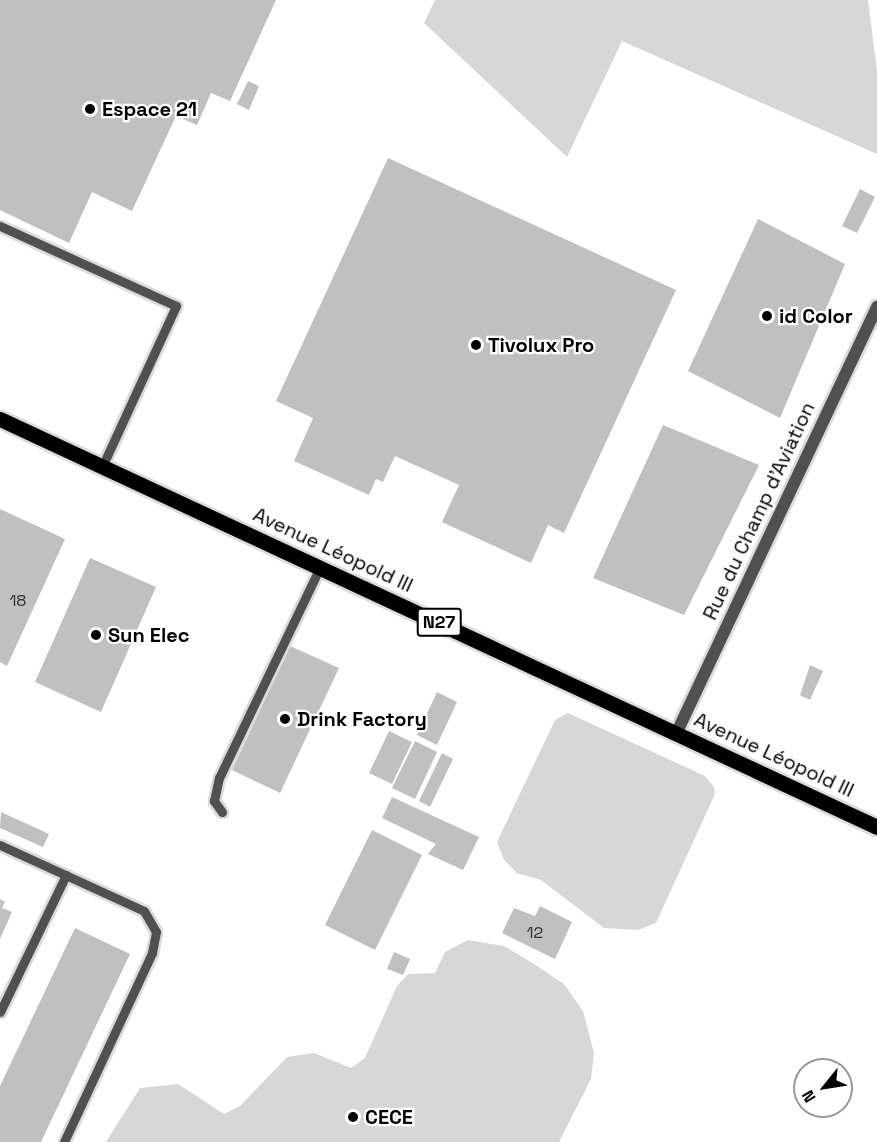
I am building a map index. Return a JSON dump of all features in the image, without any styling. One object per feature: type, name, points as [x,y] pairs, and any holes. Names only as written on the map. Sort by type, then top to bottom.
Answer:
[{"type":"main road","name":"Avenue Léopold III","points":[[1,423],[102,466],[877,827]]},
{"type":"street","name":"Rue du Champ d'Aviation","points":[[677,732],[877,308]]},
{"type":"lane","points":[[0,226],[176,306],[102,466]]},
{"type":"lane","points":[[222,812],[214,801],[219,778],[320,567]]},
{"type":"lane","points":[[0,845],[144,910],[156,932],[152,953],[64,1142]]},
{"type":"lane","points":[[0,1012],[66,875]]},
{"type":"shaded area","points":[[435,0],[868,0],[877,71],[877,154],[622,41],[567,157],[424,23]]},
{"type":"shaded area","points":[[568,713],[705,776],[714,787],[715,794],[656,923],[638,930],[604,928],[541,880],[517,873],[504,860],[497,842],[555,720]]},
{"type":"shaded area","points":[[468,940],[504,946],[531,962],[564,984],[583,1011],[594,1053],[591,1079],[559,1142],[106,1142],[140,1088],[178,1084],[224,1114],[240,1106],[287,1057],[314,1053],[351,1068],[365,1058],[397,986],[408,974],[435,973],[445,952]]},
{"type":"building","name":"Espace 21","points":[[0,0],[276,0],[230,101],[211,93],[197,125],[176,116],[132,211],[92,192],[69,243],[0,210]]},
{"type":"building","points":[[248,81],[259,86],[249,110],[237,104]]},
{"type":"building","name":"Tivolux Pro","points":[[388,158],[676,290],[564,533],[548,525],[531,563],[442,522],[459,485],[395,456],[383,482],[376,479],[369,495],[294,461],[313,418],[276,401]]},
{"type":"building","points":[[860,189],[875,197],[857,233],[842,226]]},
{"type":"building","name":"id Color","points":[[758,219],[845,264],[780,418],[688,371]]},
{"type":"building","points":[[663,425],[759,465],[684,615],[593,578]]},
{"type":"building","points":[[0,509],[65,539],[7,666],[0,662]]},
{"type":"building","name":"Sun Elec","points":[[90,558],[156,587],[101,712],[35,682]]},
{"type":"building","name":"Drink Factory","points":[[290,646],[339,668],[280,793],[232,770]]},
{"type":"building","points":[[810,665],[823,671],[810,700],[800,695]]},
{"type":"building","points":[[437,692],[457,702],[437,745],[417,735]]},
{"type":"building","points":[[389,731],[412,742],[392,784],[369,773]]},
{"type":"building","points":[[415,741],[437,752],[415,799],[392,788]]},
{"type":"building","points":[[442,753],[453,759],[430,807],[419,801]]},
{"type":"building","points":[[392,797],[479,837],[463,870],[428,854],[436,844],[382,818]]},
{"type":"building","points":[[1,812],[49,834],[43,847],[0,828]]},
{"type":"building","points":[[372,830],[422,855],[375,950],[325,925]]},
{"type":"building","points":[[0,899],[5,902],[2,908],[12,912],[0,939]]},
{"type":"building","points":[[540,906],[572,922],[555,959],[502,933],[514,908],[535,916]]},
{"type":"building","points":[[75,928],[130,954],[41,1142],[0,1142],[0,1086]]},
{"type":"building","points":[[394,952],[410,959],[403,975],[387,969]]},
{"type":"place","name":"Espace 21","points":[[90,109]]},
{"type":"place","name":"id Color","points":[[767,316]]},
{"type":"place","name":"Tivolux Pro","points":[[476,345]]},
{"type":"place","name":"Sun Elec","points":[[96,635]]},
{"type":"place","name":"Drink Factory","points":[[285,719]]},
{"type":"place","name":"CECE","points":[[353,1117]]}]
